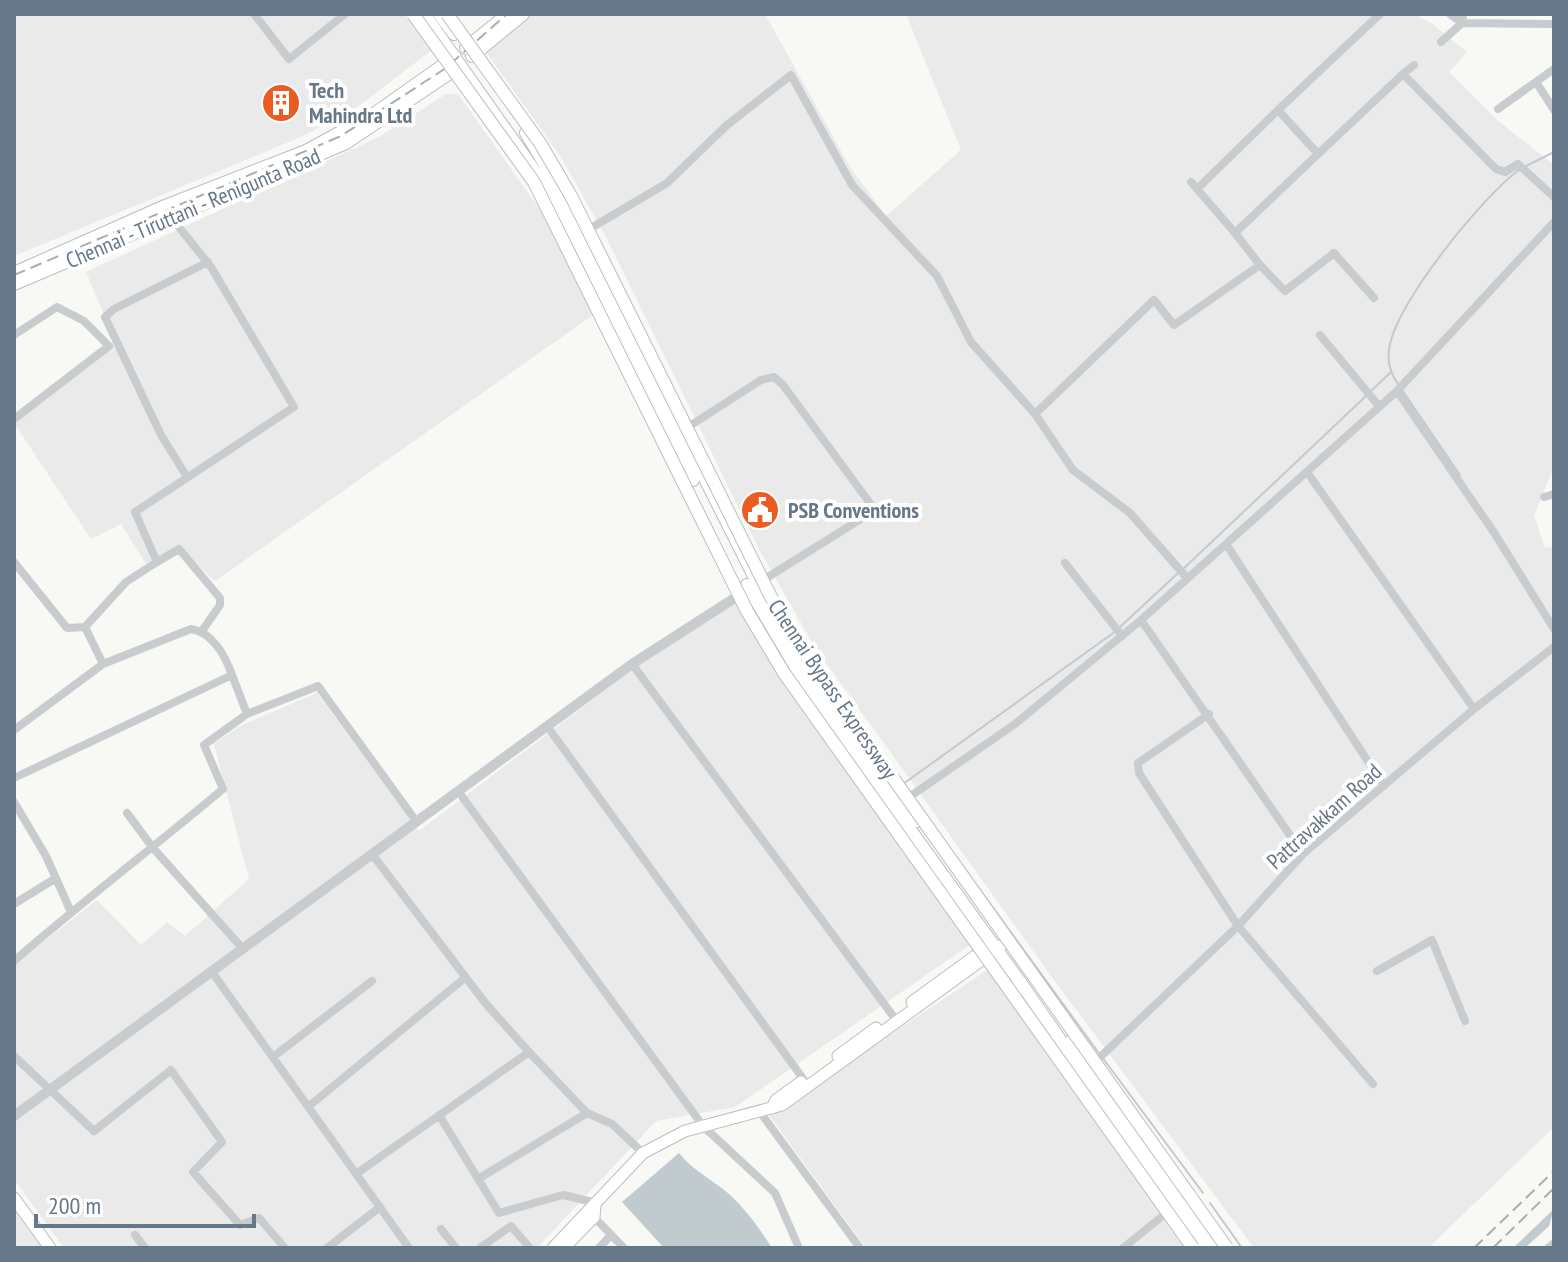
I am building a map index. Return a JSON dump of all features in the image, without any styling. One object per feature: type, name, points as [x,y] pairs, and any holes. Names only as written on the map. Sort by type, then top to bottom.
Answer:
[{"type":"main road","name":"Chennai Bypass Expressway","points":[[413,14],[534,182],[747,611],[784,673],[1191,1248]]},
{"type":"main road","points":[[424,14],[464,57],[531,141],[581,233],[783,650],[905,799],[998,944],[1215,1248]]},
{"type":"main road","points":[[439,14],[548,190],[753,587]]},
{"type":"main road","name":"Chennai Bypass Expressway","points":[[447,14],[540,143],[571,196],[771,597],[807,657],[1229,1248]]},
{"type":"main road","name":"Chennai - Tiruttani - Renigunta Road","points":[[464,57],[508,14]]},
{"type":"main road","name":"Chennai - Tiruttani - Renigunta Road","points":[[14,273],[229,186],[346,143],[523,14]]},
{"type":"main road","name":"Chennai - Tiruttani - Renigunta Road","points":[[14,284],[229,186]]},
{"type":"main road","points":[[766,1110],[893,1016],[998,944]]},
{"type":"main road","points":[[564,1248],[643,1153],[663,1141],[703,1126],[782,1105],[998,944]]},
{"type":"main road","points":[[1025,980],[1014,1000],[1191,1248]]},
{"type":"main road","points":[[1025,980],[1042,980],[1100,1057],[1229,1248]]},
{"type":"main road","points":[[1025,980],[1205,1248]]},
{"type":"main road","points":[[14,1198],[50,1248]]},
{"type":"main road","points":[[553,1248],[594,1209]]},
{"type":"street","points":[[254,14],[289,59],[345,14]]},
{"type":"street","points":[[1374,298],[1334,253],[1285,291],[1194,185],[1380,14]]},
{"type":"street","points":[[1450,14],[1463,18],[1554,24]]},
{"type":"street","points":[[1441,42],[1463,18]]},
{"type":"street","points":[[1235,233],[1414,65]]},
{"type":"street","points":[[1498,109],[1554,69]]},
{"type":"street","points":[[1403,74],[1496,169],[1505,172],[1518,164],[1554,197]]},
{"type":"street","points":[[581,233],[667,183],[727,125],[791,75],[852,185],[937,276],[971,342],[1035,414],[1073,470],[1130,513],[1182,573]]},
{"type":"street","points":[[1536,82],[1553,106]]},
{"type":"street","points":[[1278,110],[1318,154]]},
{"type":"street","points":[[157,562],[135,512],[294,407],[208,262],[170,215]]},
{"type":"street","points":[[905,799],[1015,724],[1141,620],[1182,573],[1226,544],[1397,391],[1554,222]]},
{"type":"street","points":[[187,477],[161,435],[105,317],[114,309],[208,262]]},
{"type":"street","points":[[1035,414],[1154,300],[1174,325],[1260,265]]},
{"type":"street","points":[[14,419],[109,346],[84,321],[57,307],[15,333]]},
{"type":"street","points":[[1320,335],[1379,406]]},
{"type":"street","points":[[14,1116],[632,664],[875,510],[774,377],[761,380],[679,432]]},
{"type":"street","points":[[1397,391],[1495,534],[1554,629]]},
{"type":"street","points":[[1307,472],[1474,709]]},
{"type":"street","points":[[1544,497],[1554,494]]},
{"type":"street","points":[[1226,544],[1384,786]]},
{"type":"street","points":[[14,562],[67,628],[85,627],[126,582],[179,549],[220,598],[220,605],[202,631]]},
{"type":"street","points":[[1065,563],[1122,636]]},
{"type":"street","points":[[1141,620],[1209,714],[1303,854]]},
{"type":"street","points":[[85,627],[103,664]]},
{"type":"street","points":[[14,730],[103,664],[191,629],[202,631],[225,657],[247,714]]},
{"type":"street","name":"Pattravakkam Road","points":[[1100,1057],[1238,926],[1303,854],[1474,709],[1554,647]]},
{"type":"street","points":[[632,664],[893,1016]]},
{"type":"street","points":[[14,778],[232,675]]},
{"type":"street","points":[[14,961],[223,789],[204,745],[247,714],[318,686],[416,821]]},
{"type":"street","points":[[1209,714],[1137,767],[1238,926],[1373,1084]]},
{"type":"street","points":[[547,726],[804,1080]]},
{"type":"street","points":[[458,791],[703,1126],[775,1193],[799,1248]]},
{"type":"street","points":[[14,802],[71,912]]},
{"type":"street","points":[[127,813],[153,848],[243,949]]},
{"type":"street","points":[[372,854],[466,977],[529,1052],[587,1113],[612,1124],[643,1153]]},
{"type":"street","points":[[14,904],[56,878]]},
{"type":"street","points":[[1377,971],[1432,940],[1465,1021]]},
{"type":"street","points":[[212,972],[409,1248]]},
{"type":"street","points":[[308,1107],[466,977]]},
{"type":"street","points":[[273,1057],[372,981]]},
{"type":"street","points":[[356,1174],[529,1052]]},
{"type":"street","points":[[14,1056],[94,1131],[171,1070],[222,1142],[193,1172],[240,1225],[259,1218],[285,1248]]},
{"type":"street","points":[[766,1110],[860,1248]]},
{"type":"street","points":[[478,1179],[587,1113]]},
{"type":"street","points":[[439,1115],[499,1213],[563,1195],[594,1209],[624,1248]]},
{"type":"street","points":[[327,1248],[380,1207]]},
{"type":"street","points":[[1123,1248],[1165,1214]]},
{"type":"street","points":[[480,1248],[511,1226],[530,1248]]},
{"type":"street","points":[[441,1229],[456,1248]]},
{"type":"street","points":[[135,1235],[145,1248]]},
{"type":"street","points":[[599,1248],[611,1235]]},
{"type":"street","points":[[1548,1248],[1554,1243]]},
{"type":"shaded area","points":[[14,14],[404,14],[432,50],[356,108],[301,137],[14,256]]},
{"type":"shaded area","points":[[528,14],[765,14],[850,167],[886,216],[961,150],[906,14],[1413,14],[1431,23],[1467,52],[1449,72],[1497,120],[1554,165],[1554,467],[1534,515],[1545,548],[1554,546],[1554,1127],[1428,1248],[1254,1248],[1054,980],[814,646],[758,547],[607,239],[561,157],[486,52]]},
{"type":"shaded area","points":[[446,94],[458,94],[550,224],[593,315],[215,581],[178,547],[146,564],[121,524],[91,539],[14,423],[116,343],[86,272],[379,137]]},
{"type":"shaded area","points":[[736,601],[971,944],[735,1107],[656,1121],[537,1248],[64,1248],[14,1179],[14,965],[97,900],[141,945],[167,922],[185,936],[249,879],[214,744],[238,727],[317,693],[419,831],[641,663]]},
{"type":"shaded area","points":[[989,969],[1185,1248],[866,1248],[769,1115]]},
{"type":"shaded area","points":[[679,1153],[737,1202],[772,1248],[664,1248],[622,1202]]},
{"type":"shaded area","points":[[14,1208],[43,1248],[14,1248]]},
{"type":"shaded area","points":[[1554,1209],[1549,1226],[1525,1248],[1513,1248]]},
{"type":"waterway","points":[[1524,167],[1554,152]]},
{"type":"waterway","points":[[1398,384],[1390,368],[1389,350],[1406,307],[1463,227],[1519,170]]},
{"type":"waterway","points":[[1371,391],[1390,373]]},
{"type":"waterway","points":[[1402,390],[1460,475]]},
{"type":"waterway","points":[[1182,570],[1366,396]]},
{"type":"waterway","points":[[1120,627],[1177,574]]},
{"type":"waterway","points":[[903,784],[1116,631]]},
{"type":"waterway","points":[[975,883],[1098,1052]]},
{"type":"waterway","points":[[1102,1057],[1203,1193]]},
{"type":"waterway","points":[[1210,1203],[1242,1248]]},
{"type":"railway","points":[[14,275],[341,136],[446,68],[507,14]]},
{"type":"railway","points":[[1474,1248],[1554,1171]]},
{"type":"railway","points":[[1493,1248],[1554,1188]]},
{"type":"place","name":"Tech Mahindra Ltd","points":[[281,103]]},
{"type":"place","name":"PSB Conventions","points":[[760,510]]}]
